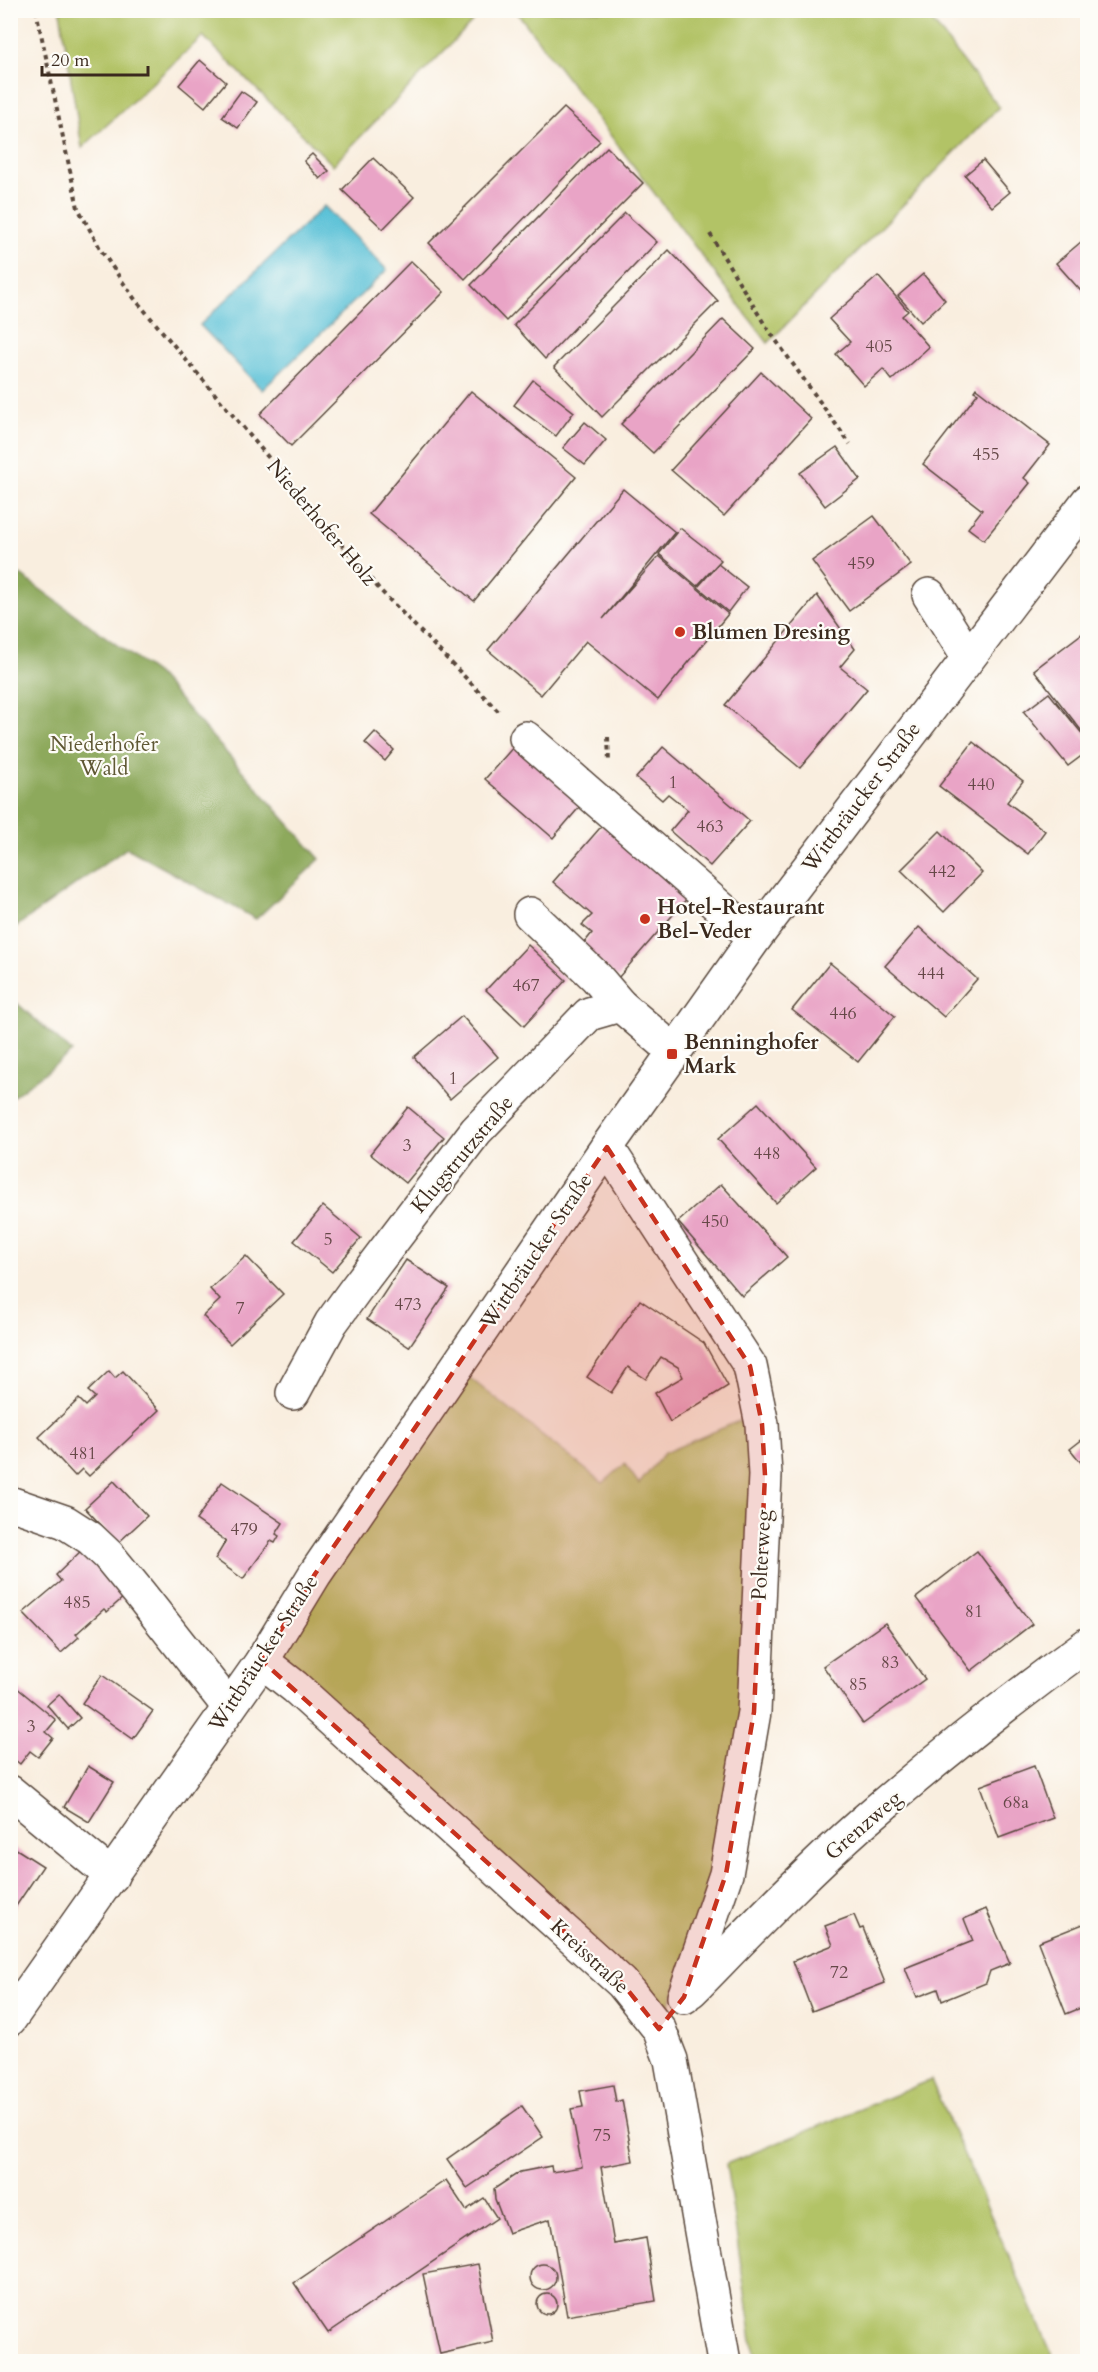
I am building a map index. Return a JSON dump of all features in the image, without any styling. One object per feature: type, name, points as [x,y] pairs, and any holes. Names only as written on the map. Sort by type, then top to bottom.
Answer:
[{"type":"main road","name":"Wittbräucker Straße","points":[[10,2019],[262,1661],[315,1574],[607,1147],[754,938],[1088,501]]},
{"type":"main road","points":[[929,595],[968,657]]},
{"type":"main road","points":[[526,738],[754,938]]},
{"type":"main road","points":[[530,915],[596,977],[620,1005],[674,1051]]},
{"type":"main road","name":"Klugstrutzstraße","points":[[294,1393],[343,1306],[476,1131],[589,1014],[620,1005]]},
{"type":"main road","name":"Polterweg","points":[[607,1147],[750,1366],[762,1425],[765,1475],[754,1712],[726,1874],[684,1997]]},
{"type":"main road","points":[[10,1503],[65,1522],[90,1538],[108,1555],[229,1707]]},
{"type":"main road","name":"Grenzweg","points":[[659,2029],[684,1997],[797,1884],[863,1823],[1025,1688],[1088,1644]]},
{"type":"main road","name":"Kreisstraße","points":[[262,1661],[295,1687],[622,1983],[659,2029],[671,2060],[682,2115],[724,2361]]},
{"type":"main road","points":[[10,1792],[112,1876]]},
{"type":"path","name":"Niederhofer Holz","points":[[36,10],[78,208],[102,252],[134,298],[380,590],[526,738]]},
{"type":"path","points":[[710,234],[765,325],[850,444]]},
{"type":"highlighted area","points":[[607,1147],[750,1366],[762,1424],[765,1475],[754,1712],[726,1874],[684,1997],[659,2029],[622,1983],[262,1661],[315,1574]]},
{"type":"green space","points":[[60,10],[483,11],[333,165],[203,36],[82,148]]},
{"type":"green space","points":[[516,11],[924,11],[999,107],[768,343]]},
{"type":"green space","name":"Niederhofer Wald","points":[[11,568],[157,674],[320,859],[256,919],[127,848],[11,930]]},
{"type":"green space","points":[[11,998],[72,1052],[11,1098]]},
{"type":"green space","points":[[457,1368],[603,1483],[625,1464],[639,1484],[664,1453],[748,1417],[754,1499],[744,1711],[712,1871],[674,1993],[659,2029],[262,1661]]},
{"type":"green space","points":[[931,2080],[1055,2361],[755,2361],[726,2164]]},
{"type":"water","points":[[324,206],[387,270],[262,390],[200,325]]},
{"type":"building","points":[[200,60],[226,82],[205,107],[179,85]]},
{"type":"building","points":[[241,91],[257,102],[238,128],[222,117]]},
{"type":"building","points":[[564,108],[600,141],[465,279],[429,243]]},
{"type":"building","points":[[607,147],[643,183],[506,321],[471,285]]},
{"type":"building","points":[[312,154],[329,171],[320,179],[304,161]]},
{"type":"building","points":[[373,158],[414,197],[383,229],[342,190]]},
{"type":"building","points":[[983,160],[1010,192],[992,207],[965,175]]},
{"type":"building","points":[[625,213],[657,242],[545,359],[514,325]]},
{"type":"building","points":[[1088,236],[1088,299],[1056,263]]},
{"type":"building","points":[[669,250],[718,301],[602,417],[554,367]]},
{"type":"building","points":[[411,261],[444,292],[291,446],[260,414]]},
{"type":"building","points":[[923,274],[945,300],[921,322],[898,296]]},
{"type":"building","points":[[878,276],[908,311],[902,316],[929,347],[892,380],[883,369],[864,386],[836,354],[850,342],[829,319]]},
{"type":"building","points":[[723,319],[755,349],[653,453],[621,424]]},
{"type":"building","points":[[761,372],[811,419],[724,516],[671,470]]},
{"type":"building","points":[[533,380],[574,412],[556,436],[514,405]]},
{"type":"building","points":[[976,388],[1050,445],[1024,478],[1030,483],[984,540],[968,528],[982,510],[923,464],[978,393],[974,391]]},
{"type":"building","points":[[471,391],[576,477],[474,601],[369,514]]},
{"type":"building","points":[[585,422],[606,440],[585,465],[563,448]]},
{"type":"building","points":[[837,447],[860,479],[825,506],[800,473]]},
{"type":"building","points":[[623,489],[675,532],[603,619],[659,556],[728,614],[658,700],[586,641],[541,695],[488,650]]},
{"type":"building","points":[[874,516],[911,565],[849,611],[812,561]]},
{"type":"building","points":[[680,528],[721,560],[697,586],[659,554]]},
{"type":"building","points":[[718,564],[747,587],[728,612],[698,587]]},
{"type":"building","points":[[817,595],[855,649],[840,667],[867,689],[800,768],[725,705]]},
{"type":"building","points":[[1084,632],[1088,637],[1088,739],[1034,670]]},
{"type":"building","points":[[1049,693],[1088,741],[1088,751],[1068,766],[1024,712]]},
{"type":"building","points":[[375,732],[394,750],[385,761],[365,743]]},
{"type":"building","points":[[973,742],[1023,781],[1007,802],[1045,831],[1028,854],[939,786]]},
{"type":"building","points":[[515,745],[582,804],[553,838],[485,779]]},
{"type":"building","points":[[663,747],[750,821],[710,866],[670,831],[688,810],[668,794],[662,800],[636,778]]},
{"type":"building","points":[[606,821],[691,894],[618,978],[581,947],[592,933],[582,925],[592,915],[553,882]]},
{"type":"building","points":[[940,831],[982,873],[944,912],[901,870]]},
{"type":"building","points":[[919,927],[977,979],[944,1017],[885,966]]},
{"type":"building","points":[[528,945],[566,980],[524,1026],[486,990]]},
{"type":"building","points":[[830,963],[895,1016],[858,1062],[792,1010]]},
{"type":"building","points":[[462,1016],[498,1057],[450,1099],[414,1057]]},
{"type":"building","points":[[758,1103],[816,1167],[776,1203],[718,1139]]},
{"type":"building","points":[[408,1107],[444,1137],[406,1183],[370,1154]]},
{"type":"building","points":[[721,1184],[787,1257],[742,1296],[678,1222]]},
{"type":"building","points":[[323,1206],[361,1238],[332,1272],[294,1241]]},
{"type":"building","points":[[246,1256],[283,1294],[230,1344],[203,1316],[220,1300],[210,1289]]},
{"type":"building","points":[[406,1260],[449,1288],[409,1347],[367,1319]]},
{"type":"building","points":[[640,1300],[704,1343],[728,1386],[670,1422],[655,1393],[683,1377],[678,1367],[661,1357],[646,1379],[628,1367],[611,1393],[587,1377]]},
{"type":"building","points":[[109,1371],[115,1378],[123,1371],[159,1410],[89,1476],[82,1469],[75,1476],[39,1437],[79,1399],[86,1406],[95,1397],[88,1391]]},
{"type":"building","points":[[1088,1435],[1088,1471],[1070,1449]]},
{"type":"building","points":[[114,1481],[147,1516],[118,1543],[85,1508]]},
{"type":"building","points":[[222,1482],[283,1523],[276,1534],[279,1536],[275,1543],[271,1541],[243,1579],[215,1559],[226,1541],[196,1520]]},
{"type":"building","points":[[83,1549],[126,1595],[107,1612],[104,1609],[76,1634],[79,1637],[61,1653],[23,1613],[61,1581],[56,1575]]},
{"type":"building","points":[[977,1551],[1032,1624],[971,1671],[916,1598]]},
{"type":"building","points":[[885,1623],[925,1679],[863,1724],[823,1666]]},
{"type":"building","points":[[102,1675],[153,1711],[133,1739],[82,1703]]},
{"type":"building","points":[[10,1682],[56,1720],[46,1732],[53,1738],[38,1757],[30,1751],[20,1764],[10,1756]]},
{"type":"building","points":[[59,1694],[80,1718],[68,1729],[47,1705]]},
{"type":"building","points":[[88,1766],[114,1782],[89,1822],[64,1807]]},
{"type":"building","points":[[1034,1766],[1053,1818],[999,1838],[980,1786]]},
{"type":"building","points":[[10,1845],[43,1866],[12,1912],[10,1911]]},
{"type":"building","points":[[986,1909],[1010,1963],[990,1971],[986,1983],[942,2001],[938,1989],[917,1997],[905,1968],[973,1941],[964,1919]]},
{"type":"building","points":[[854,1915],[860,1929],[863,1928],[885,1983],[812,2011],[793,1961],[833,1945],[825,1926]]},
{"type":"building","points":[[1088,1922],[1088,2005],[1066,2014],[1038,1942]]},
{"type":"building","points":[[613,2085],[616,2102],[622,2100],[633,2161],[601,2167],[614,2244],[646,2238],[656,2301],[567,2316],[550,2219],[508,2233],[495,2199],[494,2189],[520,2172],[551,2166],[552,2172],[582,2167],[571,2109],[583,2107],[580,2091]]},
{"type":"building","points":[[522,2106],[543,2137],[467,2188],[447,2159]]},
{"type":"building","points":[[446,2180],[466,2210],[484,2198],[497,2218],[328,2333],[294,2283]]},
{"type":"building","points":[[478,2264],[493,2342],[440,2354],[423,2274]]},
{"type":"building","points":[[543,2264],[552,2268],[556,2277],[552,2286],[543,2290],[534,2286],[530,2277],[534,2268]]},
{"type":"building","points":[[543,2294],[551,2294],[557,2300],[557,2308],[551,2314],[543,2314],[537,2308],[537,2300]]},
{"type":"place","name":"Blumen Dresing","points":[[680,632]]},
{"type":"place","name":"Hotel-Restaurant Bel-Veder","points":[[645,919]]},
{"type":"place","name":"Benninghofer Mark","points":[[672,1054]]}]
